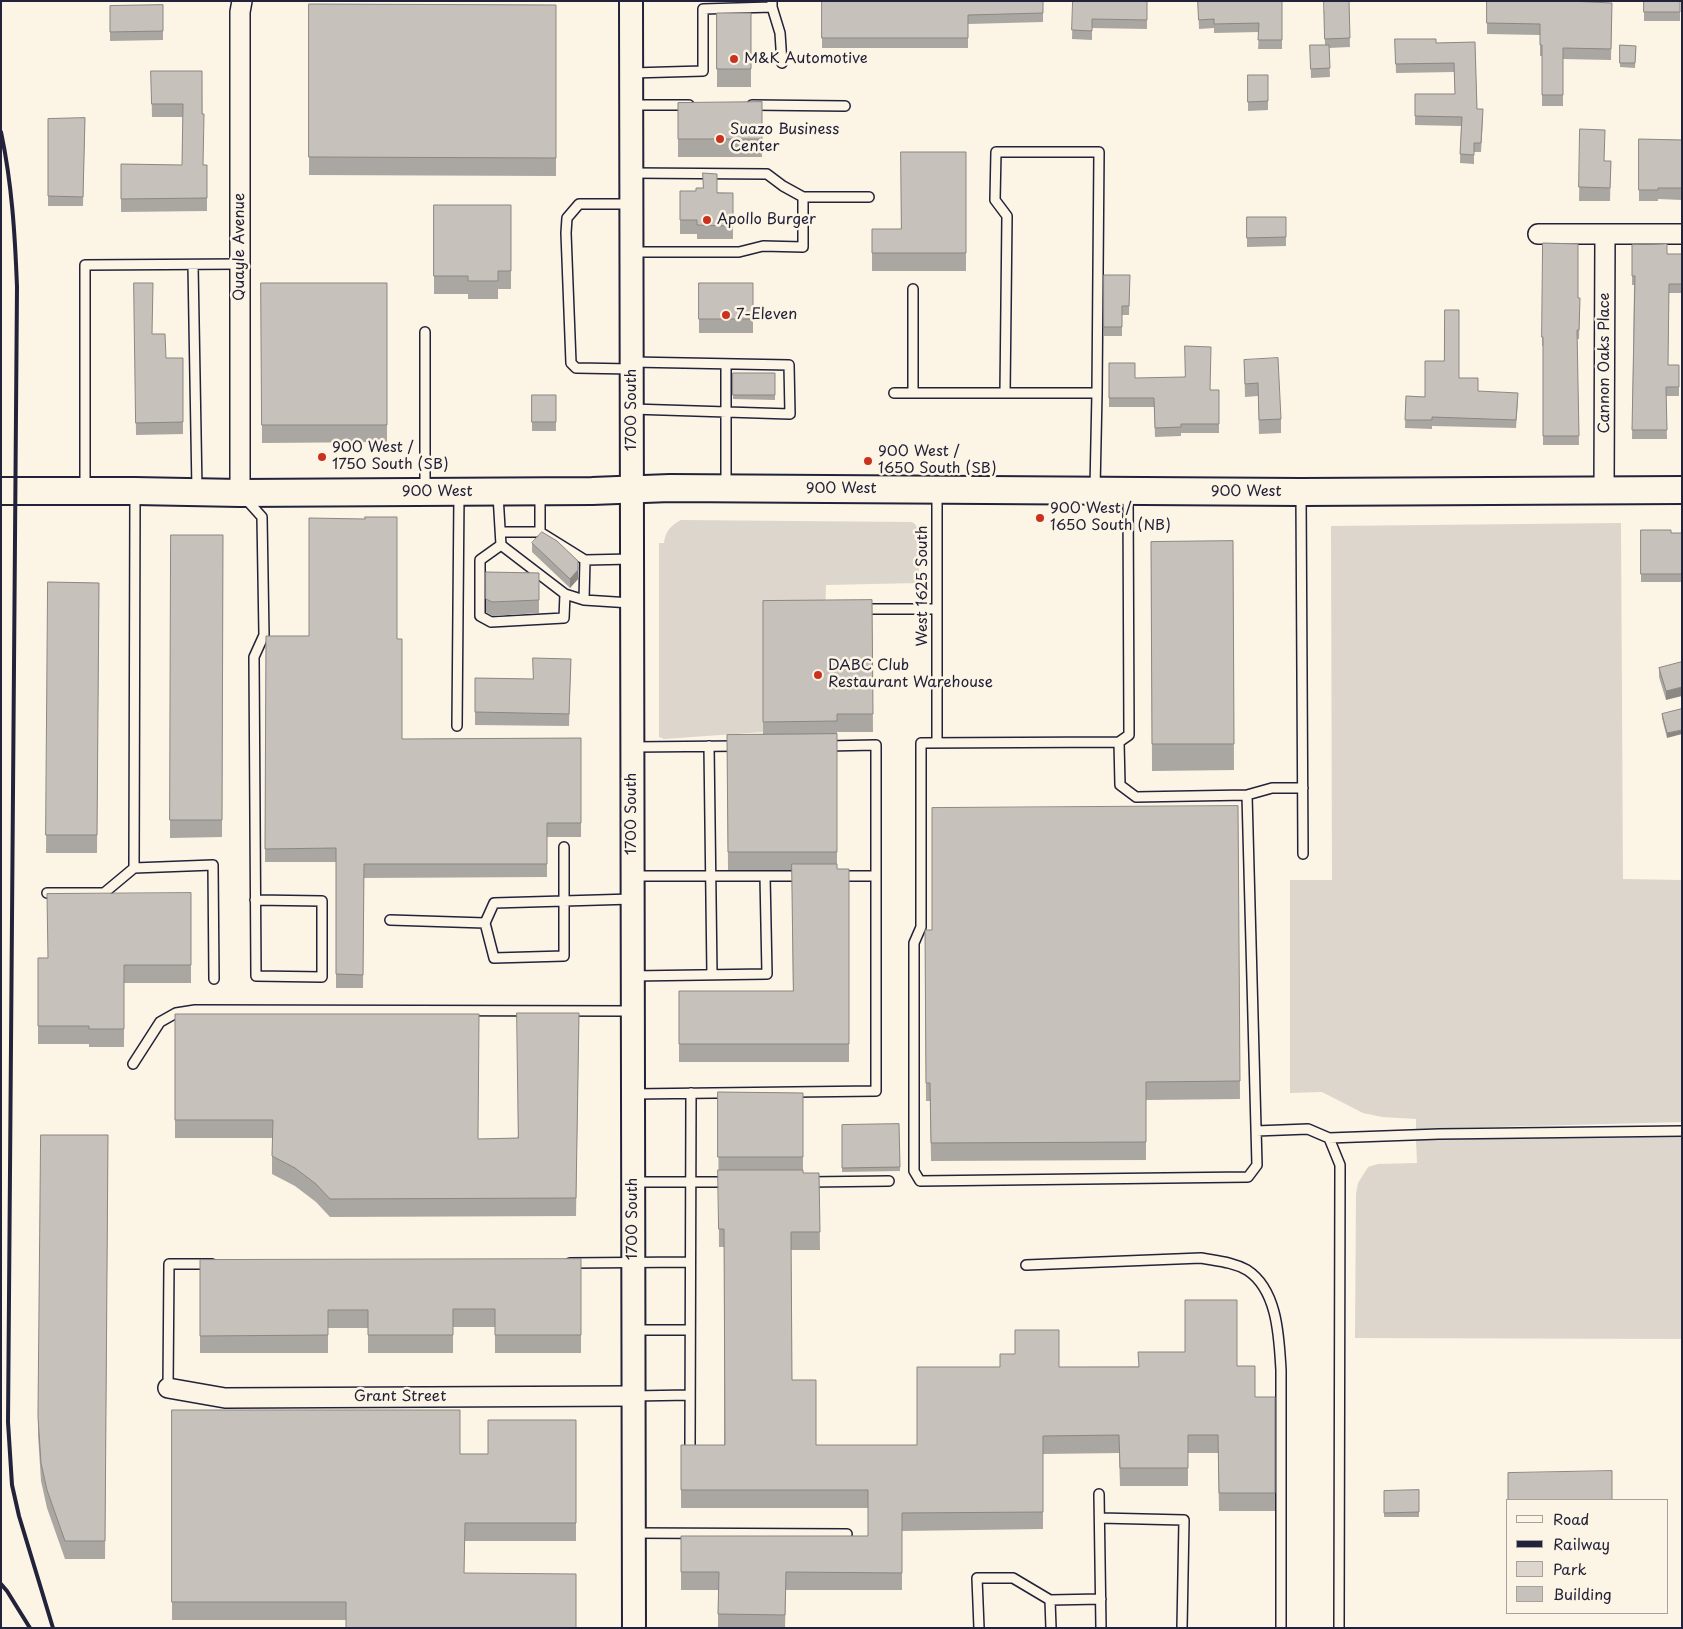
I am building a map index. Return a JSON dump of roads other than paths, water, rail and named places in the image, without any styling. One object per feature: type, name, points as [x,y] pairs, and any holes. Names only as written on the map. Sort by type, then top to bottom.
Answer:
[{"type":"main road","name":"900 West","points":[[1,491],[85,490],[240,494],[540,492],[726,488],[1301,492],[1682,490]]},
{"type":"street","name":"Quayle Avenue","points":[[240,494],[240,12],[242,1]]},
{"type":"street","name":"1700 South","points":[[631,1],[634,1628]]},
{"type":"street","points":[[1538,234],[1682,234]]},
{"type":"street","name":"Cannon Oaks Place","points":[[1604,491],[1605,234]]},
{"type":"street","name":"Grant Street","points":[[168,1388],[225,1398],[633,1396]]},
{"type":"lane","points":[[631,73],[703,71],[703,9],[772,4],[780,33],[782,63]]},
{"type":"lane","points":[[631,105],[698,105]]},
{"type":"lane","points":[[744,105],[845,106]]},
{"type":"lane","points":[[1005,393],[1008,216],[995,200],[996,152],[1099,152],[1095,491]]},
{"type":"lane","points":[[631,173],[767,174],[803,197],[869,197]]},
{"type":"lane","points":[[632,252],[739,252],[763,246],[803,247],[803,197]]},
{"type":"lane","points":[[632,204],[579,204],[567,218],[571,363],[576,368],[726,364],[789,365],[790,414],[632,409]]},
{"type":"lane","points":[[85,490],[84,265],[240,264]]},
{"type":"lane","points":[[193,265],[197,492]]},
{"type":"lane","points":[[913,289],[914,393]]},
{"type":"lane","points":[[425,332],[425,492]]},
{"type":"lane","points":[[726,364],[726,488]]},
{"type":"lane","points":[[894,393],[1097,393]]},
{"type":"lane","name":"West 1625 South","points":[[937,490],[937,743]]},
{"type":"lane","points":[[134,868],[135,491]]},
{"type":"lane","points":[[1128,491],[1129,735],[1119,742],[921,743],[920,928],[914,943],[914,1171],[920,1180],[1248,1177],[1257,1165],[1248,795]]},
{"type":"lane","points":[[457,726],[459,492]]},
{"type":"lane","points":[[498,492],[502,545],[565,594],[584,600],[632,603]]},
{"type":"lane","points":[[540,492],[540,532]]},
{"type":"lane","points":[[1301,492],[1303,854]]},
{"type":"lane","points":[[240,494],[262,517],[264,635],[254,657],[255,900],[256,976],[322,977],[322,901],[255,900]]},
{"type":"lane","points":[[500,532],[540,532],[585,560],[632,559]]},
{"type":"lane","points":[[502,545],[480,560],[480,616],[491,622],[564,618],[565,594]]},
{"type":"lane","points":[[584,600],[585,560]]},
{"type":"lane","points":[[849,608],[936,609]]},
{"type":"lane","points":[[1119,742],[1120,785],[1136,797],[1248,795],[1272,788],[1303,788]]},
{"type":"lane","points":[[633,1094],[876,1091],[876,745],[817,746]]},
{"type":"lane","points":[[710,746],[712,975]]},
{"type":"lane","points":[[632,747],[749,746]]},
{"type":"lane","points":[[564,847],[564,901],[564,956],[494,958],[486,923],[494,903],[564,901],[632,899]]},
{"type":"lane","points":[[47,893],[104,893],[134,868],[213,865],[214,979]]},
{"type":"lane","points":[[632,876],[812,876]]},
{"type":"lane","points":[[633,976],[767,974],[765,876]]},
{"type":"lane","points":[[830,876],[876,876]]},
{"type":"lane","points":[[390,920],[486,923]]},
{"type":"lane","points":[[133,1064],[160,1022],[176,1013],[196,1010],[633,1011]]},
{"type":"lane","points":[[690,1446],[691,1093]]},
{"type":"lane","points":[[1256,1131],[1308,1129],[1329,1138],[1440,1134],[1682,1131]]},
{"type":"lane","points":[[1329,1138],[1340,1165],[1339,1628]]},
{"type":"lane","points":[[633,1182],[740,1182]]},
{"type":"lane","points":[[800,1182],[889,1182]]},
{"type":"lane","points":[[1026,1265],[1201,1258],[1228,1262],[1247,1270],[1261,1284],[1271,1302],[1279,1341],[1281,1370],[1281,1628]]},
{"type":"lane","points":[[564,1263],[690,1262]]},
{"type":"lane","points":[[168,1388],[169,1264],[218,1264]]},
{"type":"lane","points":[[633,1330],[690,1330]]},
{"type":"lane","points":[[633,1396],[690,1395]]},
{"type":"lane","points":[[1099,1494],[1101,1628]]},
{"type":"lane","points":[[1100,1518],[1184,1520],[1182,1628]]},
{"type":"lane","points":[[633,1533],[847,1534]]},
{"type":"lane","points":[[979,1628],[977,1578],[1013,1578],[1050,1600],[1101,1599]]},
{"type":"lane","points":[[1050,1600],[1051,1628]]},
{"type":"railway","points":[[1,132],[12,209],[17,287],[8,1422],[12,1485],[19,1516],[53,1628]]},
{"type":"railway","points":[[1,1584],[30,1628]]},
{"type":"place","name":"M&K Automotive","points":[[734,59]]},
{"type":"place","name":"Suazo Business Center","points":[[720,139]]},
{"type":"place","name":"Apollo Burger","points":[[707,220]]},
{"type":"place","name":"7-Eleven","points":[[726,315]]},
{"type":"place","name":"900 West / 1750 South (SB)","points":[[322,457]]},
{"type":"place","name":"900 West / 1650 South (SB)","points":[[868,461]]},
{"type":"place","name":"900 West / 1650 South (NB)","points":[[1040,518]]},
{"type":"place","name":"DABC Club Restaurant Warehouse","points":[[818,675]]}]
